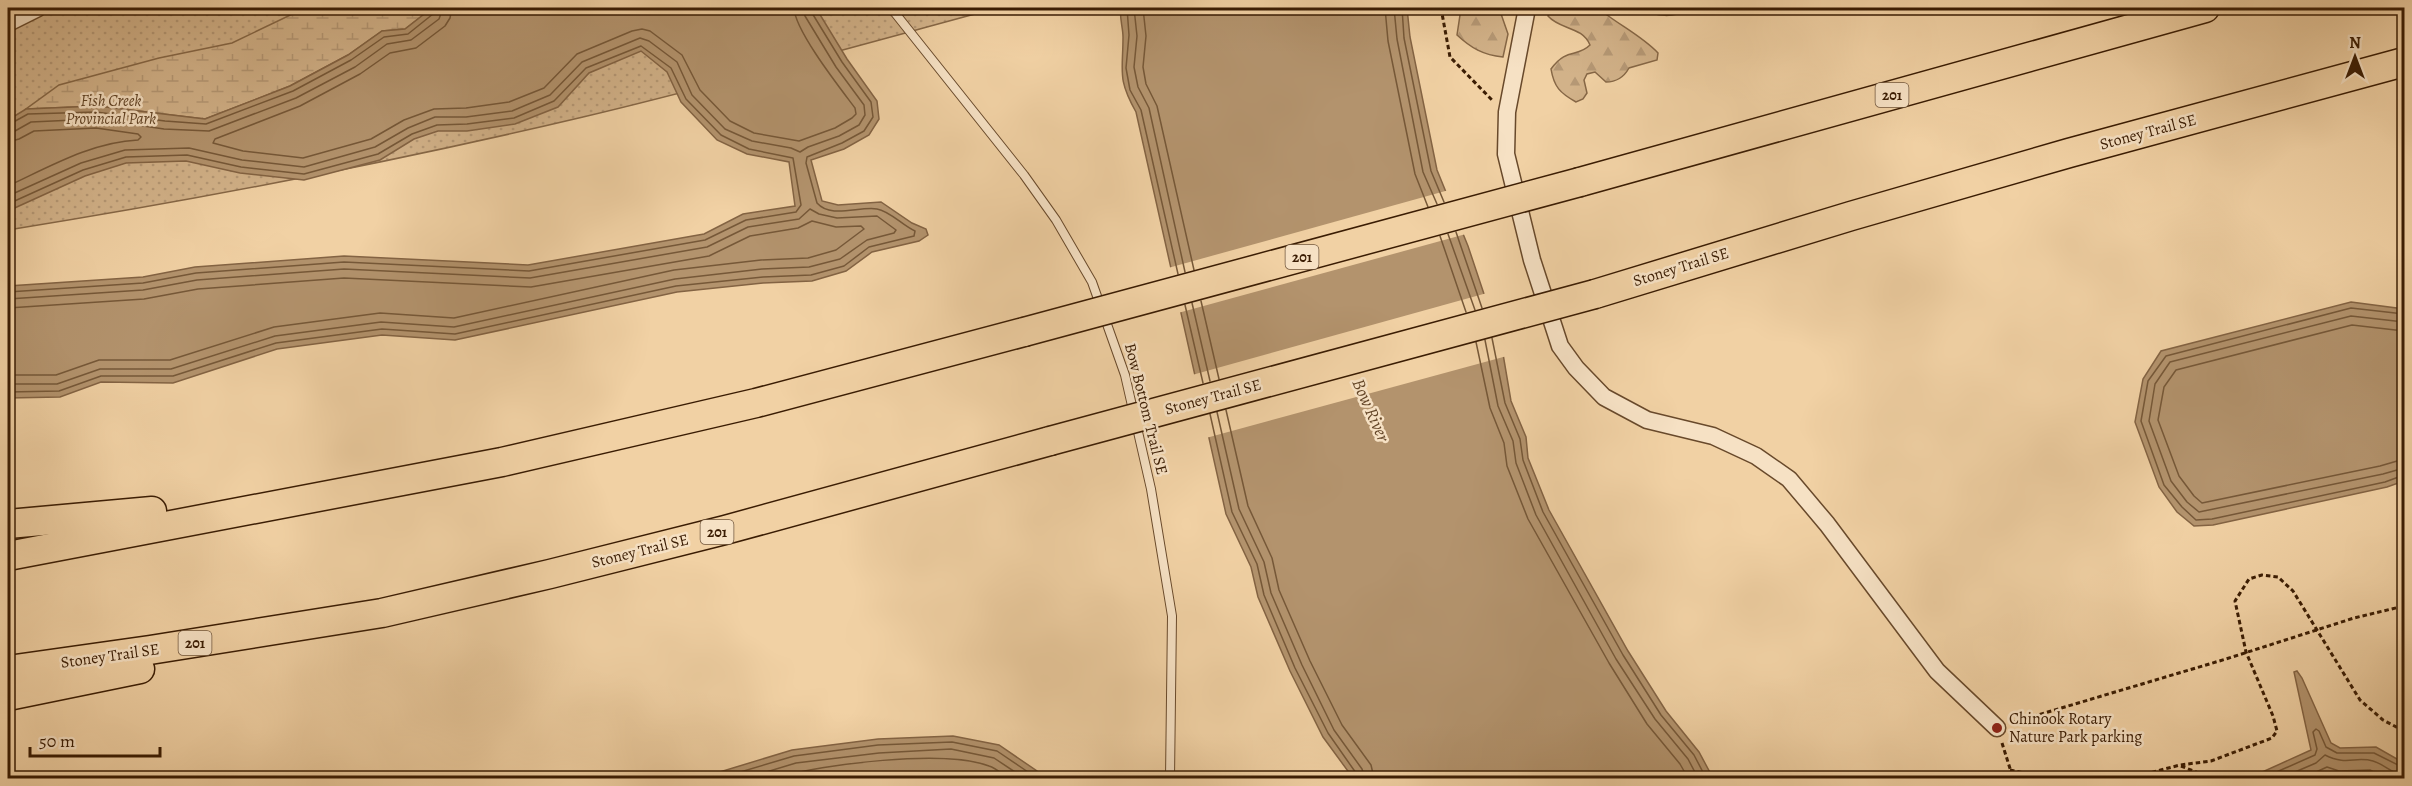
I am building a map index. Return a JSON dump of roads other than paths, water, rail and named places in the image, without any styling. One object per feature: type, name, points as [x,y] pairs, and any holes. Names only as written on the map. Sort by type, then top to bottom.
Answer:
[{"type":"highway","name":"201","points":[[8,556],[196,518],[502,462],[722,411],[1580,182],[2205,8]]},
{"type":"highway","name":"Stoney Trail SE","points":[[8,670],[150,651],[382,613],[550,574],[714,532],[1595,294],[1840,219],[2069,153],[2404,62]]},
{"type":"highway","points":[[2325,84],[2404,70]]},
{"type":"highway","points":[[8,524],[351,491]]},
{"type":"highway","points":[[8,696],[115,675],[382,613]]},
{"type":"street","points":[[12,16],[38,8]]},
{"type":"street","points":[[1527,8],[1507,112],[1506,154],[1532,260],[1560,346],[1576,368],[1604,397],[1647,420],[1713,436],[1756,456],[1789,479],[1827,524],[1936,671],[1997,728]]},
{"type":"lane","name":"Bow Bottom Trail SE","points":[[891,8],[1024,175],[1056,220],[1092,282],[1125,375],[1151,489],[1172,616],[1170,778]]},
{"type":"water","points":[[432,8],[816,8],[847,59],[877,101],[879,119],[869,135],[844,149],[811,160],[822,201],[838,205],[881,202],[912,223],[926,229],[928,235],[919,241],[872,252],[846,271],[812,281],[763,283],[677,292],[455,340],[382,335],[277,349],[173,383],[101,382],[60,397],[8,398],[8,286],[143,277],[195,267],[344,256],[528,265],[704,234],[743,214],[795,206],[789,162],[747,154],[717,140],[681,102],[667,72],[641,51],[589,73],[558,107],[515,124],[467,131],[438,131],[414,139],[380,160],[304,180],[240,173],[186,161],[126,163],[85,176],[8,211],[8,120],[26,109],[97,106],[205,119],[290,86],[348,55],[382,31],[405,29]]},
{"type":"water","name":"Bow River","points":[[1121,8],[1407,8],[1410,37],[1437,170],[1468,246],[1502,348],[1511,401],[1526,437],[1528,458],[1549,510],[1628,651],[1666,711],[1699,752],[1713,778],[1353,778],[1323,737],[1290,671],[1258,597],[1251,567],[1226,514],[1136,112],[1124,83]]},
{"type":"water","points":[[2351,302],[2404,309],[2404,481],[2387,487],[2213,525],[2194,526],[2177,512],[2159,487],[2135,422],[2143,379],[2161,351]]},
{"type":"water","points":[[2297,671],[2331,743],[2340,748],[2376,747],[2404,763],[2404,778],[2249,778],[2311,750],[2294,672]]},
{"type":"water","points":[[953,736],[999,745],[1037,771],[1039,778],[700,778],[792,750],[878,739]]},
{"type":"place","name":"Chinook Rotary Nature Park parking","points":[[1997,728]]},
{"type":"park label","name":"Fish Creek Provincial Park","points":[[111,110]]}]
